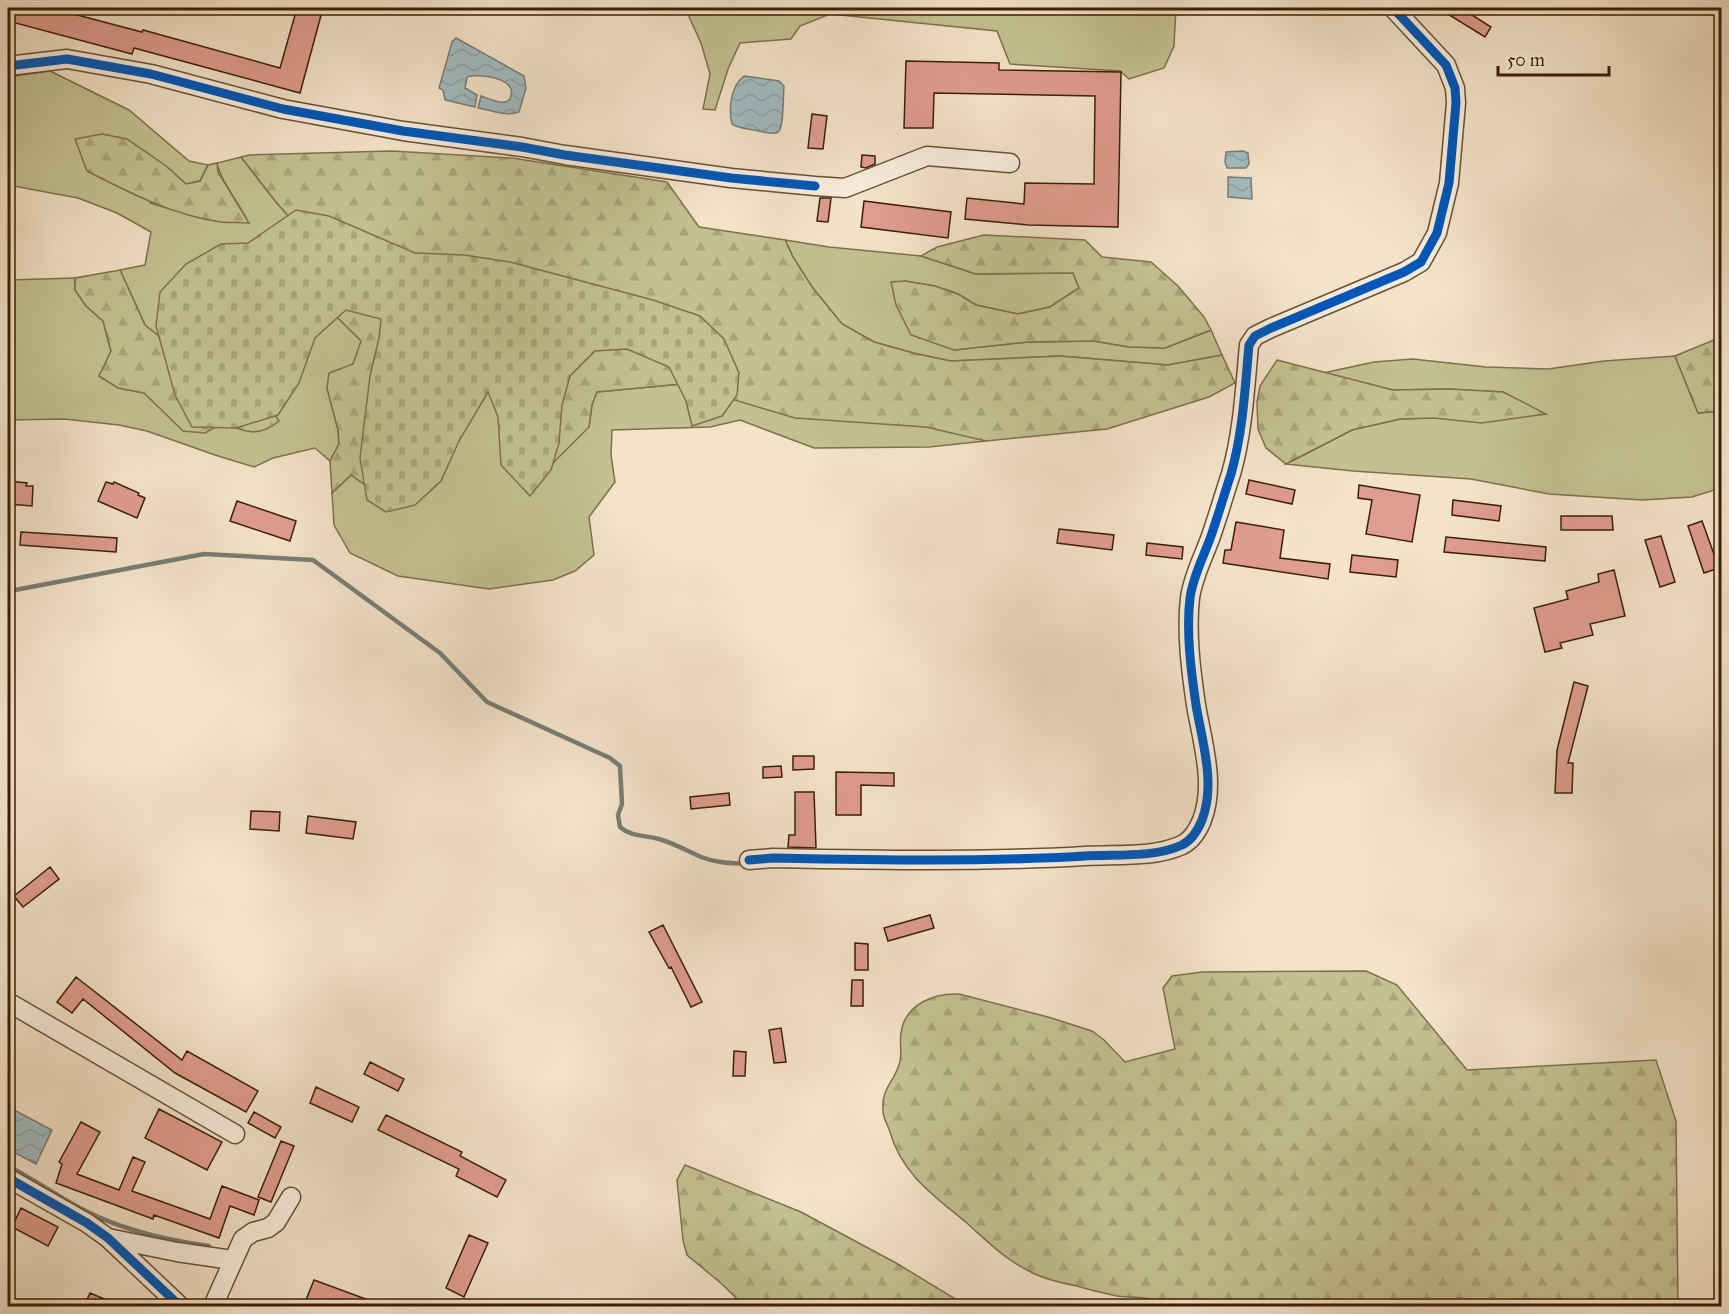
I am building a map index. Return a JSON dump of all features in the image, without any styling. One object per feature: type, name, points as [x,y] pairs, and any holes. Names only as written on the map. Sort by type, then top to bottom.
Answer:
[{"type":"street","points":[[749,860],[773,858],[1011,860],[1147,853],[1184,844],[1195,835],[1207,800],[1207,772],[1194,691],[1190,597],[1197,569],[1231,472],[1240,436],[1249,345],[1255,336],[1271,328],[1404,272],[1421,262],[1437,233],[1449,183],[1456,103],[1455,88],[1446,65],[1393,8]]},
{"type":"street","points":[[8,66],[67,59],[151,74],[283,110],[403,131],[719,176],[815,186],[845,188],[927,156],[1011,162]]},
{"type":"street","points":[[8,1002],[235,1134]]},
{"type":"street","points":[[8,1178],[87,1223],[108,1238],[180,1306]]},
{"type":"street","points":[[213,1306],[243,1239],[276,1222],[291,1197]]},
{"type":"street","points":[[108,1238],[232,1260]]},
{"type":"green space","points":[[685,8],[1176,8],[1174,46],[1164,68],[1129,79],[1120,71],[1010,64],[997,31],[830,14],[800,26],[791,39],[740,43],[728,69],[715,110],[703,109],[710,74],[701,43]]},
{"type":"green space","points":[[50,71],[129,110],[189,161],[208,165],[200,181],[186,184],[166,166],[150,203],[200,218],[224,222],[248,222],[222,178],[217,163],[241,157],[314,245],[330,310],[362,341],[353,364],[327,388],[338,430],[339,444],[330,461],[315,448],[273,458],[254,467],[147,431],[119,425],[64,419],[8,420],[8,280],[75,278],[75,290],[86,306],[103,321],[111,351],[100,377],[119,388],[144,393],[162,408],[171,346],[145,325],[120,270],[145,265],[151,232],[117,213],[78,198],[8,185],[8,77]]},
{"type":"green space","points":[[102,134],[127,139],[166,166],[186,184],[200,181],[208,165],[217,163],[218,172],[249,223],[203,219],[168,209],[87,171],[75,139]]},
{"type":"green space","points":[[392,151],[512,158],[667,182],[699,227],[785,240],[812,287],[842,324],[874,342],[917,354],[951,361],[1060,356],[1168,365],[1222,355],[1235,383],[1209,397],[1107,429],[986,441],[926,427],[795,418],[681,384],[597,392],[592,405],[589,427],[547,469],[507,403],[484,390],[376,492],[351,475],[332,493],[330,461],[339,444],[338,430],[327,388],[329,373],[353,364],[361,341],[330,310],[314,245],[241,157]]},
{"type":"green space","points":[[296,210],[329,216],[415,253],[464,255],[510,262],[653,300],[700,316],[724,339],[739,373],[737,395],[722,416],[692,426],[686,401],[669,367],[627,349],[595,351],[570,376],[562,405],[559,443],[551,470],[530,496],[501,465],[498,417],[488,392],[459,441],[441,481],[415,505],[386,512],[367,500],[360,458],[370,376],[381,319],[346,310],[315,338],[299,383],[278,415],[236,428],[192,427],[175,395],[156,326],[160,292],[186,264],[221,244],[248,243]]},
{"type":"green space","points":[[984,235],[1085,240],[1102,257],[1151,262],[1178,286],[1204,317],[1211,330],[1165,348],[1129,347],[1094,341],[1028,342],[954,350],[911,335],[896,305],[891,282],[905,281],[935,286],[958,294],[976,305],[1018,314],[1050,307],[1079,288],[1073,273],[976,274],[921,256],[937,247]]},
{"type":"green space","points":[[785,240],[829,247],[921,256],[976,274],[1073,273],[1079,288],[1050,307],[1018,314],[976,305],[958,294],[935,286],[905,281],[954,350],[1028,342],[1094,341],[1129,347],[1165,348],[1211,330],[1222,355],[1168,365],[1060,356],[951,361],[917,354],[874,342],[842,324],[812,287]]},
{"type":"green space","points":[[120,270],[145,325],[171,346],[269,405],[279,421],[265,430],[252,432],[223,423],[205,433],[183,431],[144,393],[118,388],[99,376],[111,351],[103,321],[86,306],[75,290],[75,278]]},
{"type":"green space","points":[[1721,337],[1721,411],[1698,413],[1675,356]]},
{"type":"green space","points":[[1675,356],[1698,413],[1721,411],[1721,488],[1692,497],[1642,500],[1549,494],[1471,479],[1286,464],[1352,430],[1400,419],[1545,414],[1503,392],[1449,389],[1393,390],[1323,373],[1374,362],[1413,359],[1486,367],[1548,369],[1604,361]]},
{"type":"green space","points":[[1277,360],[1393,390],[1449,389],[1503,392],[1546,414],[1482,423],[1434,418],[1400,419],[1352,430],[1286,464],[1266,448],[1258,429],[1257,402],[1260,386]]},
{"type":"green space","points":[[681,384],[955,432],[986,441],[929,447],[814,448],[740,420],[710,427],[612,430],[611,455],[615,482],[589,517],[594,555],[575,571],[553,580],[489,589],[398,576],[350,553],[334,525],[332,493],[351,475],[376,492],[484,390],[589,427],[596,392]]},
{"type":"green space","points":[[1366,971],[1397,985],[1467,1070],[1656,1060],[1676,1121],[1678,1306],[1164,1306],[1154,1300],[1102,1293],[1040,1276],[1021,1267],[997,1250],[932,1194],[912,1173],[895,1147],[884,1116],[884,1097],[900,1061],[904,1023],[915,1008],[931,998],[959,994],[1092,1031],[1125,1062],[1175,1049],[1163,988],[1172,976],[1202,972]]},
{"type":"green space","points":[[685,1165],[801,1212],[896,1263],[967,1306],[744,1306],[687,1255],[683,1240],[677,1180]]},
{"type":"water","points":[[456,38],[524,76],[526,88],[519,112],[505,113],[478,108],[481,96],[496,102],[508,101],[511,97],[508,84],[487,76],[467,77],[465,88],[477,95],[475,107],[445,100],[443,90],[439,88],[452,42]]},
{"type":"water","points":[[744,76],[779,81],[784,86],[782,118],[778,132],[766,133],[732,124],[730,111],[733,91]]},
{"type":"water","points":[[1226,152],[1248,153],[1249,164],[1246,168],[1227,168]]},
{"type":"water","points":[[1228,177],[1251,178],[1252,199],[1228,197]]},
{"type":"water","points":[[14,1110],[52,1130],[36,1164],[8,1149],[8,1122]]},
{"type":"building","points":[[8,8],[51,8],[142,32],[143,30],[280,68],[297,8],[323,8],[300,93],[134,48],[132,54],[8,21]]},
{"type":"building","points":[[1438,8],[1461,8],[1491,27],[1485,37]]},
{"type":"building","points":[[906,61],[999,63],[999,70],[1121,72],[1118,227],[1028,225],[965,219],[967,198],[1024,204],[1025,183],[1094,184],[1095,96],[934,93],[933,128],[904,128]]},
{"type":"building","points":[[812,114],[827,116],[823,149],[808,148]]},
{"type":"building","points":[[862,155],[875,156],[875,164],[866,168],[861,167]]},
{"type":"building","points":[[820,198],[831,198],[828,222],[817,221]]},
{"type":"building","points":[[864,201],[951,212],[948,238],[861,227]]},
{"type":"building","points":[[1249,480],[1295,490],[1292,504],[1246,494]]},
{"type":"building","points":[[8,481],[33,486],[32,506],[8,504]]},
{"type":"building","points":[[106,482],[113,484],[114,482],[145,498],[137,518],[98,501]]},
{"type":"building","points":[[1359,485],[1420,495],[1412,542],[1366,534],[1372,500],[1358,498]]},
{"type":"building","points":[[1453,500],[1501,506],[1499,521],[1452,515]]},
{"type":"building","points":[[237,501],[296,521],[290,541],[230,521]]},
{"type":"building","points":[[1561,516],[1612,516],[1613,530],[1561,530]]},
{"type":"building","points":[[1702,521],[1719,568],[1704,573],[1688,526]]},
{"type":"building","points":[[1236,522],[1284,530],[1280,558],[1330,564],[1328,579],[1223,563],[1225,550],[1231,550]]},
{"type":"building","points":[[1059,529],[1114,535],[1112,550],[1057,543]]},
{"type":"building","points":[[21,532],[117,538],[116,552],[20,545]]},
{"type":"building","points":[[1661,536],[1675,582],[1660,587],[1645,540]]},
{"type":"building","points":[[1446,537],[1546,547],[1545,561],[1444,552]]},
{"type":"building","points":[[1147,543],[1183,547],[1182,559],[1146,555]]},
{"type":"building","points":[[1352,555],[1398,560],[1396,577],[1350,572]]},
{"type":"building","points":[[1614,570],[1625,616],[1590,624],[1593,635],[1560,643],[1562,648],[1545,652],[1534,608],[1568,599],[1566,591],[1599,582],[1598,574]]},
{"type":"building","points":[[1574,682],[1588,686],[1568,763],[1573,763],[1572,793],[1555,793],[1557,750]]},
{"type":"building","points":[[793,756],[814,756],[814,769],[793,770]]},
{"type":"building","points":[[781,766],[782,777],[763,778],[763,767]]},
{"type":"building","points":[[836,772],[894,773],[894,786],[861,785],[861,815],[836,815]]},
{"type":"building","points":[[795,792],[814,792],[816,848],[788,847],[789,835],[795,835]]},
{"type":"building","points":[[729,793],[730,805],[691,809],[690,797]]},
{"type":"building","points":[[251,811],[280,812],[279,831],[250,829]]},
{"type":"building","points":[[308,816],[356,822],[353,839],[306,833]]},
{"type":"building","points":[[50,867],[59,879],[23,907],[14,896]]},
{"type":"building","points":[[930,915],[934,928],[888,941],[884,928]]},
{"type":"building","points":[[663,925],[702,1002],[691,1007],[671,967],[669,968],[649,932]]},
{"type":"building","points":[[855,943],[868,944],[868,970],[855,970]]},
{"type":"building","points":[[76,977],[182,1060],[187,1051],[258,1091],[246,1112],[175,1073],[83,999],[72,1013],[57,1002]]},
{"type":"building","points":[[852,980],[863,980],[863,1006],[851,1006]]},
{"type":"building","points":[[781,1028],[786,1062],[774,1063],[769,1030]]},
{"type":"building","points":[[734,1051],[746,1052],[745,1076],[733,1076]]},
{"type":"building","points":[[370,1062],[404,1079],[398,1091],[364,1074]]},
{"type":"building","points":[[316,1087],[359,1107],[352,1122],[310,1103]]},
{"type":"building","points":[[159,1109],[222,1142],[207,1170],[145,1138]]},
{"type":"building","points":[[254,1112],[281,1127],[275,1138],[248,1123]]},
{"type":"building","points":[[386,1115],[462,1152],[460,1156],[506,1180],[497,1197],[456,1176],[459,1169],[378,1130]]},
{"type":"building","points":[[81,1122],[100,1132],[77,1174],[119,1190],[133,1157],[145,1162],[132,1191],[210,1219],[222,1186],[259,1200],[254,1215],[230,1206],[219,1238],[154,1215],[153,1219],[56,1183],[62,1164],[59,1162]]},
{"type":"building","points":[[281,1141],[294,1146],[271,1202],[258,1197]]},
{"type":"building","points":[[21,1208],[58,1227],[48,1246],[12,1227]]},
{"type":"building","points":[[469,1235],[488,1243],[464,1297],[446,1288]]},
{"type":"building","points":[[314,1280],[382,1306],[324,1306],[306,1300]]},
{"type":"building","points":[[90,1293],[121,1306],[84,1306]]},
{"type":"waterway","points":[[8,587],[15,590],[204,554],[313,560],[440,653],[487,702],[610,758],[620,766],[622,804],[618,815],[620,827],[624,830],[665,841],[707,859],[747,864]]},
{"type":"waterway","points":[[8,1166],[76,1206],[107,1221],[158,1237],[209,1246]]},
{"type":"cycle path","points":[[749,860],[773,858],[968,860],[1135,855],[1171,849],[1186,843],[1194,834],[1199,827],[1206,806],[1208,777],[1191,665],[1190,598],[1235,458],[1243,410],[1249,345],[1255,336],[1271,328],[1404,272],[1421,262],[1437,233],[1449,183],[1456,103],[1455,88],[1446,65],[1393,8]]},
{"type":"cycle path","points":[[8,66],[67,59],[151,74],[283,109],[403,131],[731,178],[815,186]]},
{"type":"cycle path","points":[[8,1178],[87,1223],[108,1238],[180,1306]]}]
